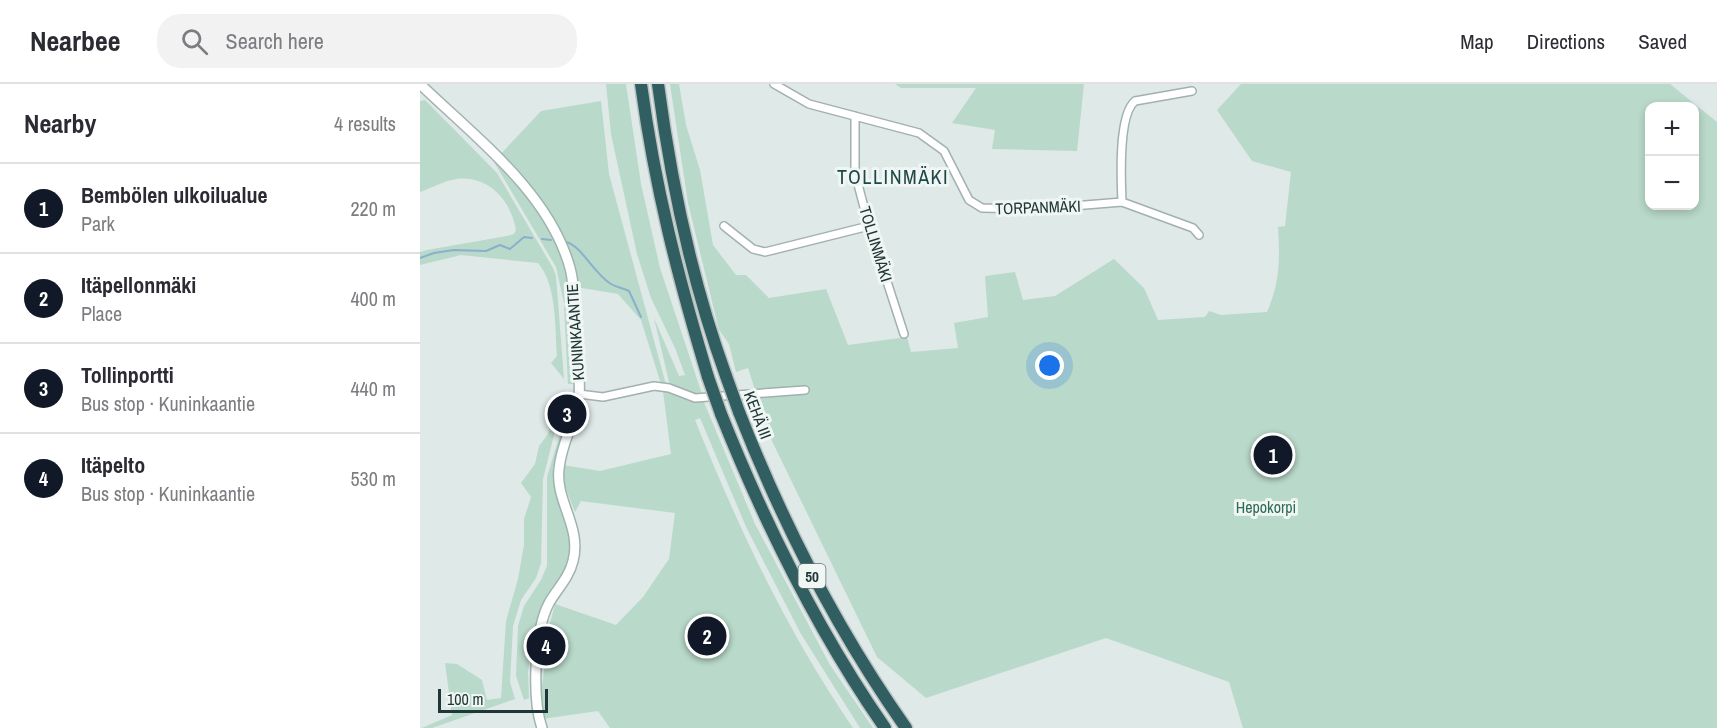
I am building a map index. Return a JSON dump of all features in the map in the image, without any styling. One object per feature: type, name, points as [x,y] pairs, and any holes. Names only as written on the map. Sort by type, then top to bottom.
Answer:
[{"type":"highway","name":"KEHÄ III","points":[[641,84],[658,194],[672,258],[721,414],[745,474],[789,568],[827,639],[885,728]]},
{"type":"highway","name":"KEHÄ III","points":[[658,84],[675,191],[690,259],[739,412],[782,516],[806,564],[847,637],[906,728]]},
{"type":"main road","name":"KUNINKAANTIE","points":[[420,84],[510,171],[533,197],[565,255],[572,279],[579,394],[558,476],[559,486],[573,525],[576,548],[571,570],[549,604],[542,621],[536,696],[542,728]]},
{"type":"street","name":"TORPANMÄKI","points":[[774,84],[809,104],[919,133],[938,145],[954,166],[972,204],[982,208],[1036,209],[1122,202],[1193,228],[1199,235]]},
{"type":"street","points":[[1122,202],[1123,147],[1126,115],[1130,106],[1135,101],[1192,91]]},
{"type":"street","name":"TOLLINMÄKI","points":[[855,116],[855,173],[868,226],[874,237],[904,334]]},
{"type":"street","points":[[724,226],[735,232],[753,249],[765,252],[868,226]]},
{"type":"street","points":[[579,394],[603,397],[654,386],[669,388],[695,398],[805,390]]},
{"type":"green space","points":[[606,84],[626,84],[641,184],[660,268],[702,394],[694,395],[670,386],[654,318],[679,376],[685,375],[651,298],[637,254],[611,134]]},
{"type":"green space","name":"Hepokorpi","points":[[670,84],[679,84],[686,125],[700,170],[713,245],[736,275],[746,275],[769,298],[826,289],[848,345],[907,337],[911,352],[958,348],[954,323],[988,317],[985,276],[1015,272],[1023,300],[1055,296],[1114,259],[1144,288],[1158,320],[1205,317],[1209,311],[1221,315],[1267,312],[1277,281],[1278,227],[1285,226],[1291,172],[1252,161],[1217,110],[1241,84],[1670,84],[1692,102],[1645,102],[1645,210],[1699,210],[1699,107],[1717,122],[1717,728],[1243,728],[1229,682],[1106,638],[926,698],[877,657],[771,439],[748,368],[736,372],[729,344],[719,330],[688,203]]},
{"type":"green space","points":[[895,84],[1084,84],[1077,151],[992,149],[995,130],[952,123],[976,88],[901,88]]},
{"type":"green space","points":[[425,100],[497,173],[553,268],[556,276],[564,379],[551,363],[557,356],[554,307],[549,283],[538,263],[461,255],[420,265],[420,252],[507,236],[514,234],[516,230],[509,209],[503,200],[488,185],[478,181],[456,179],[420,192],[420,101]]},
{"type":"green space","points":[[601,101],[609,174],[666,385],[661,384],[641,320],[618,294],[576,287],[572,266],[558,231],[538,201],[499,156],[541,111]]},
{"type":"green space","points":[[494,162],[514,178],[525,191],[553,235],[565,265],[570,302],[564,303],[556,267]]},
{"type":"green space","points":[[570,305],[575,384],[568,384],[564,306]]},
{"type":"green space","points":[[663,391],[694,400],[703,400],[755,524],[830,665],[873,728],[860,728],[801,634],[747,529],[700,418],[695,420],[729,501],[766,579],[807,654],[853,728],[610,728],[598,711],[542,719],[540,700],[545,663],[549,663],[550,636],[547,635],[555,604],[616,625],[643,597],[669,559],[675,513],[581,501],[575,512],[564,484],[563,465],[600,471],[671,454]]},
{"type":"green space","points":[[557,393],[564,395],[543,479],[541,563],[536,578],[521,600],[513,626],[510,682],[515,699],[432,728],[422,728],[452,715],[445,663],[457,664],[482,680],[487,700],[501,698],[506,621],[518,579],[524,545],[524,519],[531,497],[521,483],[535,464],[539,446],[548,434]]},
{"type":"green space","points":[[564,421],[569,421],[554,478],[571,530],[572,547],[562,577],[547,601],[536,654],[531,654],[528,672],[529,698],[524,700],[516,676],[518,626],[524,606],[547,566],[547,477]]},
{"type":"waterway","points":[[420,258],[454,250],[486,251],[500,245],[510,249],[524,237],[532,238]]},
{"type":"waterway","points":[[542,239],[551,240]]},
{"type":"waterway","points":[[566,242],[577,249],[605,279],[629,291],[641,317]]},
{"type":"place","name":"Tollinportti","points":[[567,414]]},
{"type":"place","name":"Bembölen ulkoilualue","points":[[1273,455]]},
{"type":"place","name":"Itäpellonmäki","points":[[707,636]]},
{"type":"place","name":"Itäpelto","points":[[546,646]]},
{"type":"district","name":"TOLLINMÄKI","points":[[893,176]]}]
